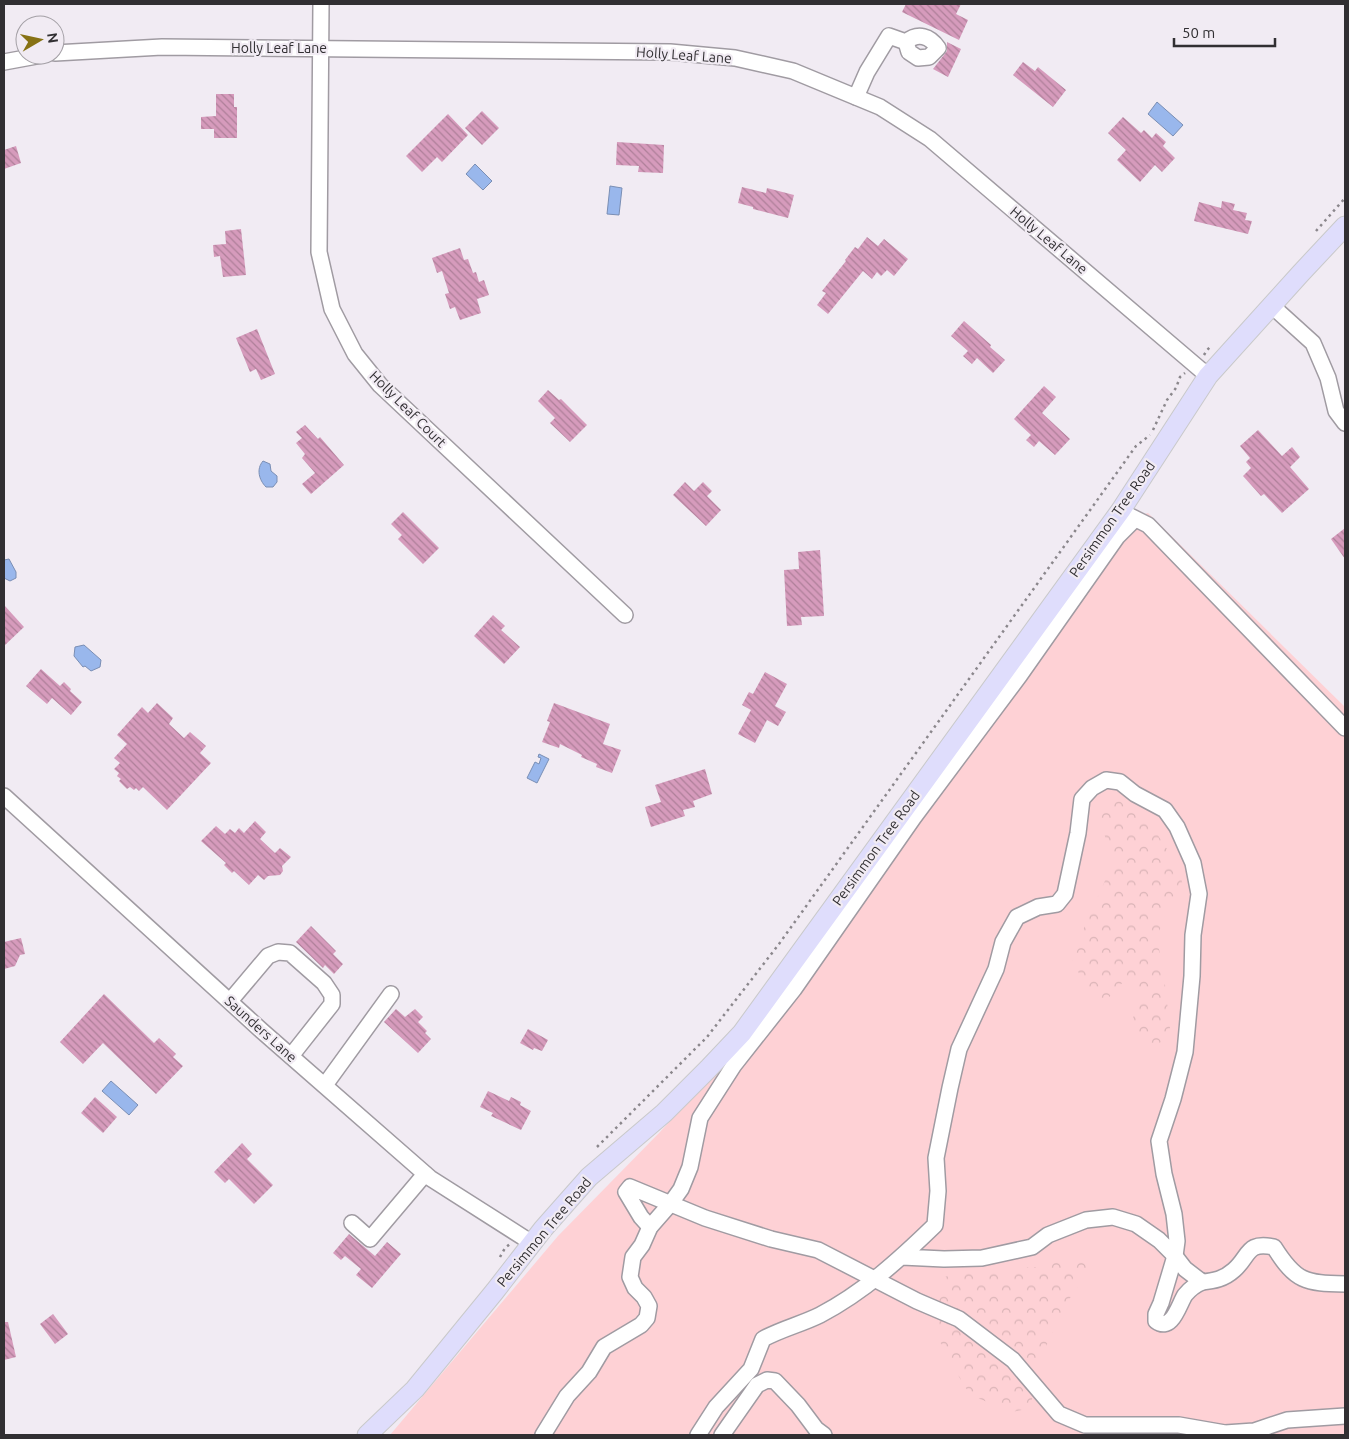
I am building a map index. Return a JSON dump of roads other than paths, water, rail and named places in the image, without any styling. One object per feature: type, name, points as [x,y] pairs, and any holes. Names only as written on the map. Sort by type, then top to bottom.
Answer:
[{"type":"main road","name":"Persimmon Tree Road","points":[[367,1435],[415,1389],[525,1239],[589,1177],[664,1113],[742,1033],[1128,515],[1201,370],[1271,306],[1345,226]]},
{"type":"street","name":"Holly Leaf Court","points":[[321,4],[319,252],[332,309],[353,350],[380,385],[625,615]]},
{"type":"street","points":[[856,97],[867,72],[889,36],[906,42]]},
{"type":"street","name":"Holly Leaf Lane","points":[[65,53],[162,48],[670,52],[735,58],[793,71],[880,108],[930,139],[1201,370]]},
{"type":"street","points":[[1271,306],[1313,343],[1328,378],[1336,411],[1345,423]]},
{"type":"street","points":[[543,1435],[567,1396],[589,1372],[604,1347],[641,1325],[647,1318],[649,1306],[644,1296],[635,1288],[630,1277],[633,1257],[642,1245],[650,1228],[681,1188],[690,1167],[700,1118],[734,1065],[794,989],[914,816],[1020,675],[1117,537],[1128,515],[1148,525],[1345,728]]},
{"type":"street","points":[[698,1435],[716,1407],[751,1369],[763,1339],[821,1314],[866,1288],[935,1225],[938,1191],[936,1158],[959,1050],[996,969],[1003,942],[1017,917],[1038,907],[1057,904],[1065,894],[1078,833],[1082,799],[1092,788],[1106,780],[1120,782],[1135,794],[1165,810],[1177,827],[1192,863],[1199,894],[1193,936],[1192,976],[1185,1052],[1173,1099],[1159,1141],[1164,1174],[1174,1214],[1177,1241],[1175,1256],[1156,1314],[1156,1320],[1159,1323],[1165,1324],[1170,1321],[1186,1295],[1195,1286],[1202,1282],[1217,1281],[1235,1269],[1247,1252],[1257,1245],[1274,1247],[1283,1261],[1299,1278],[1318,1283],[1345,1284]]},
{"type":"street","name":"Saunders Lane","points":[[4,796],[262,1031],[425,1174],[525,1239]]},
{"type":"street","points":[[230,1001],[268,956],[278,952],[290,953],[324,982],[332,994],[332,1004],[292,1056]]},
{"type":"street","points":[[325,1085],[391,994]]},
{"type":"street","points":[[352,1223],[370,1239],[425,1174]]},
{"type":"street","points":[[650,1228],[626,1192],[630,1186],[705,1218],[771,1239],[818,1250],[917,1301],[959,1320],[1013,1360],[1060,1414],[1085,1425],[1179,1425],[1225,1433],[1254,1431],[1287,1420],[1345,1416]]},
{"type":"street","points":[[902,1257],[982,1258],[1032,1247],[1048,1235],[1086,1220],[1113,1217],[1136,1224],[1159,1240],[1185,1269],[1202,1282]]},
{"type":"street","points":[[722,1435],[757,1385],[766,1380],[775,1381],[798,1405],[816,1429],[824,1435]]},
{"type":"water","points":[[1157,102],[1183,125],[1173,136],[1148,114]]},
{"type":"water","points":[[475,164],[492,181],[483,190],[466,174]]},
{"type":"water","points":[[610,186],[622,188],[619,215],[607,214]]},
{"type":"water","points":[[263,461],[270,464],[271,471],[277,476],[277,482],[273,487],[266,487],[260,478],[259,471]]},
{"type":"water","points":[[9,559],[16,572],[16,578],[10,581],[4,578],[4,560]]},
{"type":"water","points":[[84,645],[101,660],[100,667],[91,671],[85,666],[83,667],[74,656],[75,647]]},
{"type":"water","points":[[539,754],[549,759],[537,783],[527,778],[535,762],[539,764],[541,758],[538,757]]},
{"type":"water","points":[[111,1081],[138,1105],[129,1115],[102,1091]]}]
